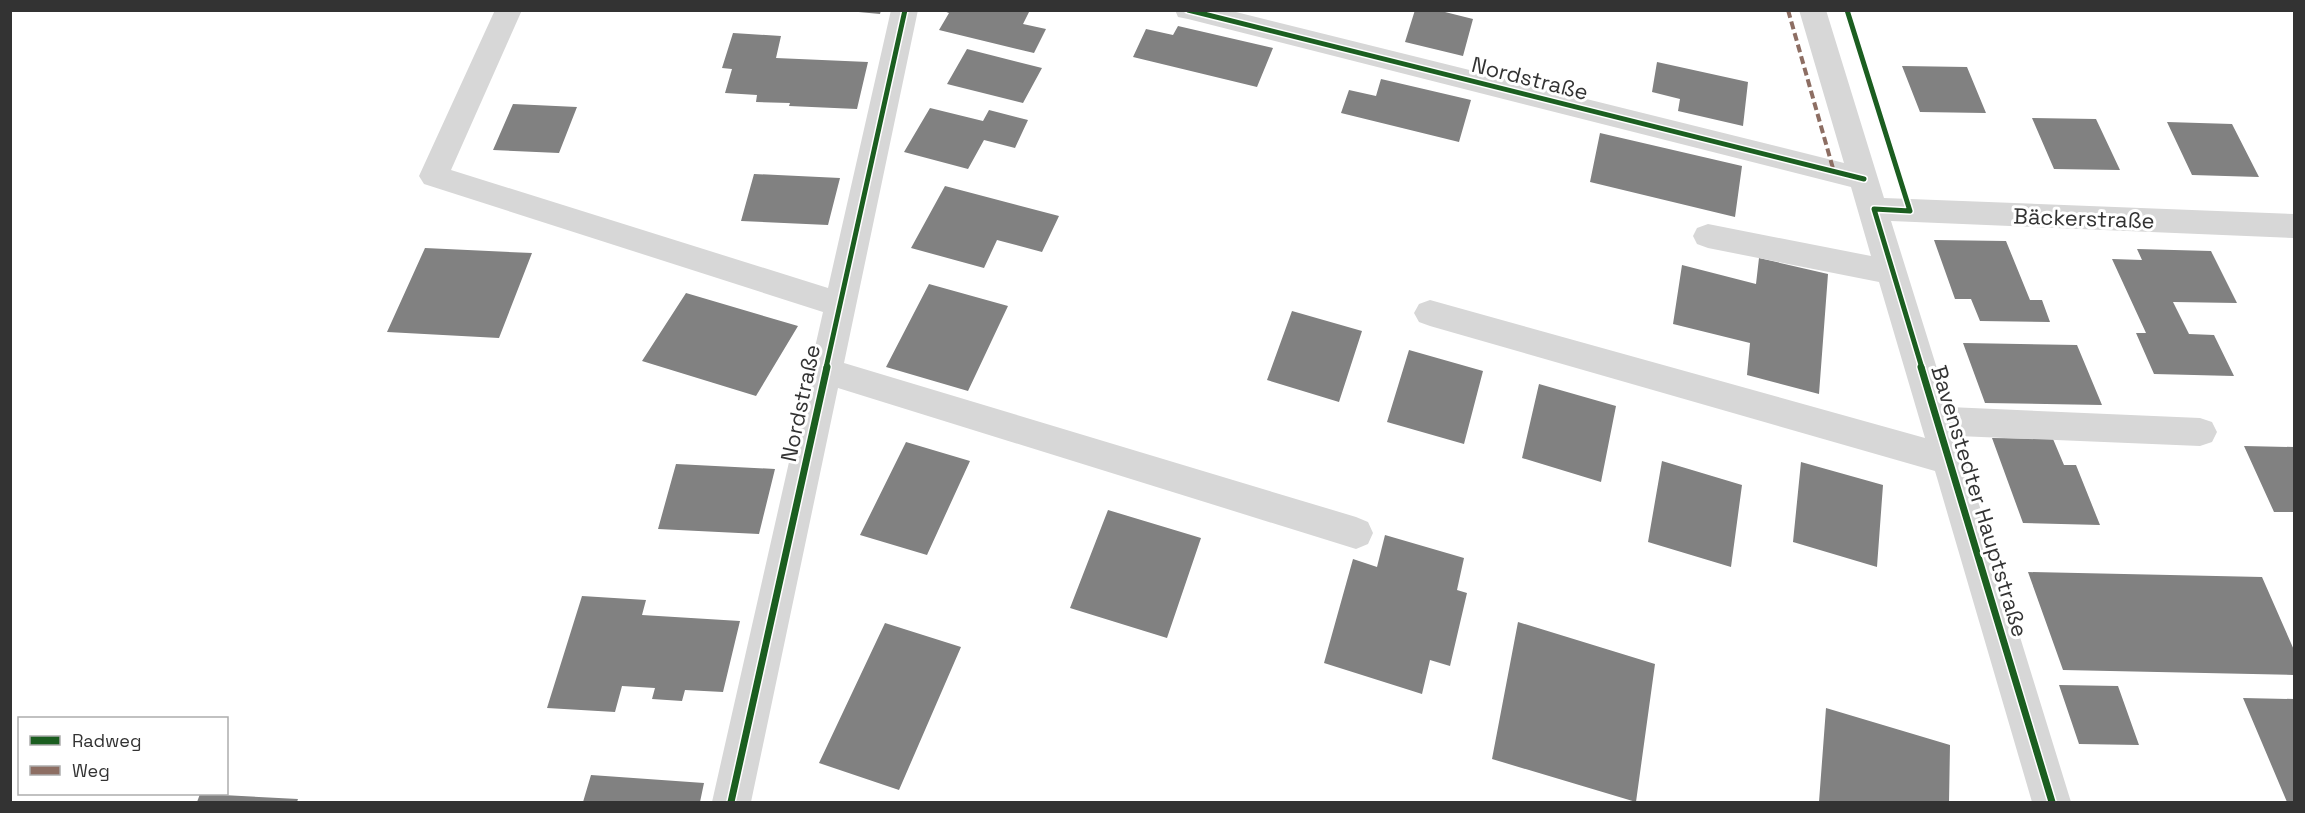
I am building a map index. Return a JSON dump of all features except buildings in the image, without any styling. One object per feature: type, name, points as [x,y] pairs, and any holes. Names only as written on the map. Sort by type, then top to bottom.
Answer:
[{"type":"street","points":[[509,10],[434,176],[840,305]]},
{"type":"street","name":"Nordstraße","points":[[731,802],[905,10]]},
{"type":"street","name":"Nordstraße","points":[[1188,10],[1869,194]]},
{"type":"street","name":"Bavenstedter Hauptstraße","points":[[1812,10],[2052,802]]},
{"type":"street","name":"Bäckerstraße","points":[[1869,194],[2295,226]]},
{"type":"street","points":[[1708,236],[1893,272]]},
{"type":"street","points":[[1430,313],[1949,460]]},
{"type":"street","points":[[826,371],[1356,533]]},
{"type":"street","points":[[1937,421],[2200,432]]},
{"type":"marked path","points":[[1788,10],[1834,172]]},
{"type":"cycle path","points":[[731,802],[905,10]]},
{"type":"cycle path","points":[[1188,10],[1864,179]]},
{"type":"cycle path","points":[[1847,10],[1910,211],[1874,209],[2052,802]]}]
